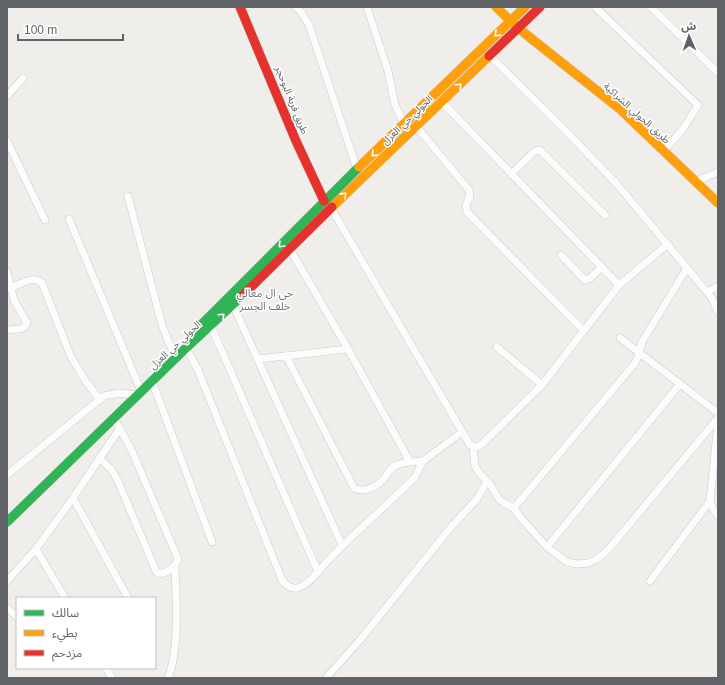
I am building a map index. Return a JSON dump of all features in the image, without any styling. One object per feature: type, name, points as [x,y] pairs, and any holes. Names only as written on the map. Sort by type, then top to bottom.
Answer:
[{"type":"main road","name":"طريق قرية البوحجر","points":[[240,7],[296,141],[327,205]]},
{"type":"main road","name":"طريق الحولي الشراكية","points":[[496,7],[510,22],[620,109],[694,182],[718,203]]},
{"type":"main road","name":"الحولي حي العزل","points":[[152,381],[234,305],[290,249],[357,169],[525,7]]},
{"type":"main road","name":"الحولي حي العزل","points":[[152,381],[157,372],[174,352],[327,205],[442,102],[540,7]]},
{"type":"main road","points":[[7,522],[152,381]]},
{"type":"street","points":[[296,7],[302,13],[309,25],[357,169]]},
{"type":"street","points":[[367,7],[388,71],[395,105],[404,124]]},
{"type":"street","points":[[595,7],[698,105],[683,129],[663,152]]},
{"type":"street","points":[[651,7],[718,73]]},
{"type":"street","points":[[490,56],[589,154],[616,183],[707,292],[713,300],[718,312]]},
{"type":"street","points":[[7,96],[23,78]]},
{"type":"street","points":[[442,102],[619,285]]},
{"type":"street","points":[[416,126],[469,190],[470,196],[466,205],[467,212],[583,330]]},
{"type":"street","points":[[7,142],[45,220]]},
{"type":"street","points":[[511,174],[535,151],[540,150],[605,215]]},
{"type":"street","points":[[694,182],[718,172]]},
{"type":"street","points":[[128,196],[162,325],[174,352]]},
{"type":"street","points":[[327,205],[470,445],[476,447],[482,444],[542,385],[619,285],[668,244]]},
{"type":"street","points":[[7,475],[104,396],[114,393],[139,393],[69,219]]},
{"type":"street","points":[[290,249],[348,348],[410,462]]},
{"type":"street","points":[[561,255],[585,280],[589,279],[602,267]]},
{"type":"street","points":[[514,508],[635,363],[642,342],[687,268]]},
{"type":"street","points":[[7,272],[14,300],[26,321],[26,325],[22,329],[7,330]]},
{"type":"street","points":[[11,288],[31,280],[37,280],[42,283],[71,357],[86,383],[100,400]]},
{"type":"street","points":[[707,292],[718,286]]},
{"type":"street","points":[[234,305],[342,545]]},
{"type":"street","points":[[211,326],[318,572]]},
{"type":"street","points":[[620,338],[718,413]]},
{"type":"street","points":[[497,347],[542,385]]},
{"type":"street","points":[[186,348],[198,370],[282,580],[286,585],[292,588],[299,588],[318,572],[342,545],[410,482],[424,461],[462,432]]},
{"type":"street","points":[[258,359],[348,348]]},
{"type":"street","points":[[286,356],[354,488],[363,490],[374,487],[394,466],[401,463],[424,461]]},
{"type":"street","points":[[152,381],[212,542]]},
{"type":"street","points":[[547,547],[680,384]]},
{"type":"street","points":[[100,459],[111,469],[117,480],[157,573],[161,574],[178,562],[177,557],[132,451],[114,418]]},
{"type":"street","points":[[473,446],[475,466],[480,474],[488,481],[501,501],[514,508],[520,517],[547,547],[567,562],[578,564],[588,563],[603,555],[718,418]]},
{"type":"street","points":[[650,581],[710,501],[715,487],[718,423]]},
{"type":"street","points":[[7,581],[36,549],[73,498],[120,428]]},
{"type":"street","points":[[326,678],[360,640],[451,527],[477,499],[488,481]]},
{"type":"street","points":[[73,498],[127,597]]},
{"type":"street","points":[[710,501],[718,516]]},
{"type":"street","points":[[36,549],[64,597]]},
{"type":"street","points":[[168,678],[172,669],[175,639],[175,565]]},
{"type":"street","points":[[7,608],[16,616]]},
{"type":"street","points":[[107,669],[112,678]]},
{"type":"traffic: fast","points":[[199,327],[359,167]]},
{"type":"traffic: fast","points":[[7,522],[186,348],[244,294]]},
{"type":"traffic: slow","points":[[496,7],[518,28],[620,109],[718,203]]},
{"type":"traffic: slow","points":[[359,167],[525,7]]},
{"type":"traffic: slow","points":[[332,207],[489,56]]},
{"type":"traffic: jam","points":[[240,7],[296,141],[324,201]]},
{"type":"traffic: jam","points":[[489,56],[540,7]]},
{"type":"traffic: jam","points":[[244,294],[332,207]]},
{"type":"district","name":"حي ال معالي خلف الجسر","points":[[265,299]]}]
